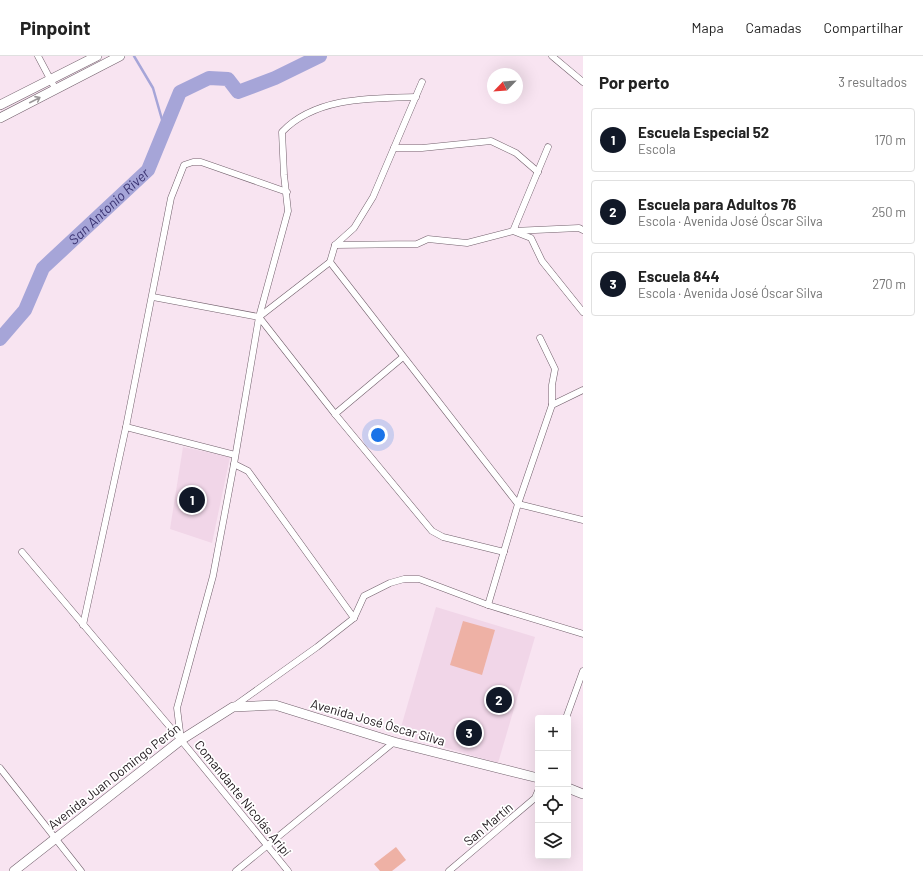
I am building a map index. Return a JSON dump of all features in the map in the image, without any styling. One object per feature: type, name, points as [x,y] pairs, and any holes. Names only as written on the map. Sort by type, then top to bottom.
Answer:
[{"type":"main road","points":[[0,105],[97,56]]},
{"type":"main road","points":[[0,118],[120,56]]},
{"type":"main road","name":"Avenida José Óscar Silva","points":[[233,707],[275,705],[394,742],[535,777]]},
{"type":"main road","name":"Avenida Juan Domingo Perón","points":[[14,871],[181,740],[233,707]]},
{"type":"main road","points":[[571,789],[583,794]]},
{"type":"street","points":[[38,56],[56,90]]},
{"type":"street","points":[[552,56],[583,82]]},
{"type":"street","points":[[258,317],[330,262],[335,245],[354,228],[373,198],[422,82]]},
{"type":"street","points":[[181,740],[177,708],[213,576],[234,464],[258,317],[288,211],[284,175],[282,132],[292,122],[326,106],[370,98],[416,97]]},
{"type":"street","points":[[394,148],[422,148],[491,141],[516,153],[538,172]]},
{"type":"street","points":[[512,231],[548,147]]},
{"type":"street","points":[[83,625],[153,297],[171,198],[184,165],[193,162],[201,162],[287,192]]},
{"type":"street","points":[[335,245],[417,244],[428,239],[468,244],[512,231],[579,228],[583,230]]},
{"type":"street","points":[[512,231],[531,238],[542,261],[583,312]]},
{"type":"street","points":[[330,262],[403,358],[518,504],[583,520]]},
{"type":"street","points":[[153,297],[258,317],[335,414],[432,531],[443,537],[504,552]]},
{"type":"street","points":[[488,605],[518,504],[552,405],[554,369],[540,338]]},
{"type":"street","points":[[335,414],[403,358]]},
{"type":"street","points":[[552,405],[583,390]]},
{"type":"street","points":[[126,427],[235,455]]},
{"type":"street","points":[[234,464],[248,471],[354,618]]},
{"type":"street","name":"Comandante Nicolás Aripí","points":[[22,552],[181,740],[288,871]]},
{"type":"street","points":[[233,707],[317,648],[354,618],[364,596],[390,583],[404,580],[419,579],[488,605],[583,634]]},
{"type":"street","points":[[567,715],[583,670]]},
{"type":"street","points":[[236,871],[394,742]]},
{"type":"street","points":[[0,768],[80,871]]},
{"type":"street","name":"San Martín","points":[[451,870],[535,798]]},
{"type":"shaded area","points":[[183,447],[230,457],[212,543],[170,529]]},
{"type":"shaded area","points":[[436,607],[535,637],[498,763],[399,734]]},
{"type":"shaded area","points":[[463,621],[495,630],[482,675],[450,665]]},
{"type":"shaded area","points":[[396,847],[406,860],[392,871],[380,871],[374,864]]},
{"type":"waterway","points":[[134,56],[153,88],[165,130]]},
{"type":"waterway","name":"San Antonio River","points":[[0,339],[25,310],[43,268],[148,170],[180,92],[209,78],[228,79],[238,92],[275,78],[320,56]]},
{"type":"place","name":"Escuela Especial 52","points":[[192,500]]},
{"type":"place","name":"Escuela para Adultos 76","points":[[499,700]]},
{"type":"place","name":"Escuela 844","points":[[469,733]]}]
